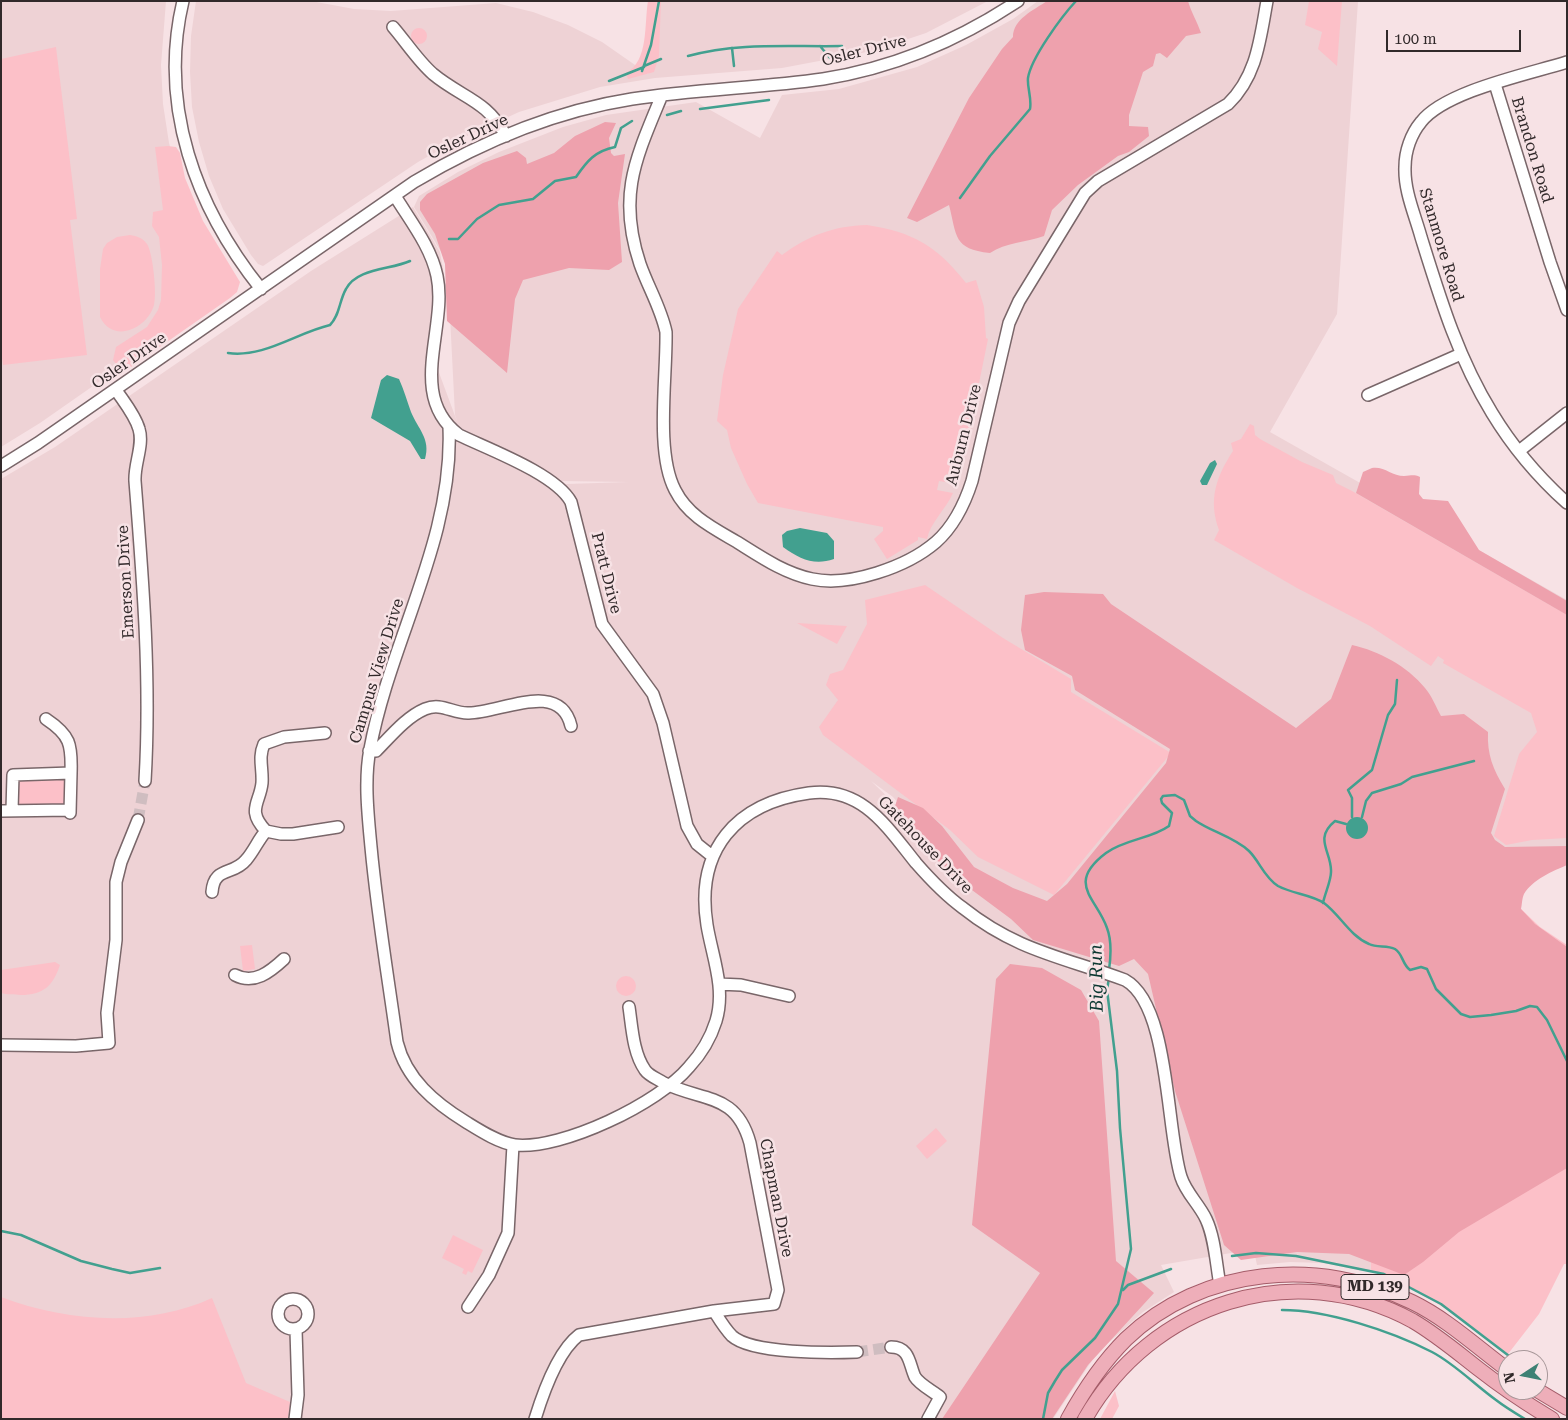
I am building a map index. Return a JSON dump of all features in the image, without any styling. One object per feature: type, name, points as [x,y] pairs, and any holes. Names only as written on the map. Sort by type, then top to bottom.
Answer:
[{"type":"main road","name":"MD 139","points":[[1068,1419],[1084,1391],[1126,1340],[1161,1312],[1196,1294],[1254,1277],[1292,1274],[1322,1275],[1358,1282],[1387,1291],[1422,1308],[1498,1363]]},
{"type":"main road","points":[[1140,1350],[1148,1334],[1157,1326],[1175,1314],[1211,1297],[1220,1286],[1233,1289],[1271,1286],[1279,1293]]},
{"type":"main road","name":"MD 139","points":[[1085,1419],[1123,1366],[1140,1350],[1173,1326],[1202,1311],[1237,1300],[1279,1293],[1309,1292],[1344,1297],[1371,1304],[1405,1317],[1431,1332],[1504,1388],[1552,1419]]},
{"type":"main road","points":[[1548,1397],[1567,1408]]},
{"type":"street","points":[[183,1],[176,80],[186,149],[197,184],[212,219],[234,255],[261,289]]},
{"type":"street","name":"Osler Drive","points":[[1,466],[116,390],[414,182],[456,157],[506,136],[585,109],[662,95],[783,83],[860,72],[933,48],[983,23],[1018,1]]},
{"type":"street","name":"Auburn Drive","points":[[662,95],[636,160],[630,180],[629,196],[633,236],[640,264],[666,332],[664,442],[666,462],[674,488],[690,512],[775,565],[812,579],[853,579],[887,569],[917,555],[935,542],[952,523],[963,505],[972,481],[1009,323],[1019,301],[1077,203],[1098,181],[1228,104],[1237,95],[1251,72],[1258,52],[1267,1]]},
{"type":"street","points":[[393,26],[425,66],[450,87],[488,110],[506,136]]},
{"type":"street","name":"Stanmore Road","points":[[1567,62],[1448,100],[1430,112],[1415,131],[1406,156],[1404,168],[1409,197],[1460,354],[1483,398],[1519,452],[1567,503]]},
{"type":"street","name":"Brandon Road","points":[[1495,84],[1550,262],[1567,310]]},
{"type":"street","points":[[395,196],[429,251],[438,277],[439,298],[432,346],[432,385],[436,405],[449,427]]},
{"type":"street","points":[[1368,394],[1460,354]]},
{"type":"street","name":"Emerson Drive","points":[[116,390],[134,418],[140,434],[134,472],[141,533],[147,668],[145,781]]},
{"type":"street","points":[[1519,452],[1567,413]]},
{"type":"street","name":"Campus View Drive","points":[[449,427],[448,466],[442,506],[369,751],[367,786],[372,858],[400,1052],[413,1077],[441,1105],[472,1126],[513,1145]]},
{"type":"street","name":"Pratt Drive","points":[[449,427],[459,435],[544,477],[567,495],[571,502],[602,624],[652,694],[663,723],[687,826],[697,844],[712,856]]},
{"type":"street","points":[[369,751],[376,752],[412,717],[434,706],[444,706],[468,714],[523,703],[546,701],[562,710],[571,726]]},
{"type":"street","points":[[46,719],[60,728],[68,738],[72,751],[70,812],[7,811],[7,775],[71,773]]},
{"type":"street","points":[[325,733],[284,737],[264,744],[259,762],[262,782],[255,805],[256,816],[266,831],[281,834],[338,827]]},
{"type":"street","name":"Gatehouse Drive","points":[[513,1145],[554,1142],[575,1136],[616,1117],[669,1085],[689,1068],[710,1036],[719,1008],[719,984],[706,913],[712,856],[718,844],[728,832],[756,810],[783,799],[810,793],[844,795],[862,803],[878,816],[933,881],[977,919],[1028,948],[1118,978],[1137,990],[1153,1025],[1163,1065],[1179,1170],[1186,1189],[1207,1221],[1220,1286]]},
{"type":"street","points":[[1,1045],[76,1046],[109,1043],[107,1013],[116,940],[116,882],[121,862],[138,820]]},
{"type":"street","points":[[212,892],[216,877],[245,862],[266,831]]},
{"type":"street","points":[[235,975],[242,979],[266,975],[284,959]]},
{"type":"street","points":[[719,984],[748,986],[790,996]]},
{"type":"street","points":[[629,1007],[638,1058],[646,1072],[669,1085]]},
{"type":"street","name":"Chapman Drive","points":[[669,1085],[720,1101],[732,1109],[744,1126],[750,1143],[778,1290],[774,1304],[714,1311]]},
{"type":"street","points":[[468,1307],[489,1274],[508,1233],[513,1145]]},
{"type":"street","points":[[535,1419],[560,1358],[567,1347],[579,1335],[714,1311],[732,1336],[753,1345],[806,1352],[857,1352]]},
{"type":"street","points":[[295,1419],[298,1395],[296,1330]]},
{"type":"street","points":[[890,1347],[898,1348],[909,1356],[916,1377],[940,1397],[928,1419]]},
{"type":"shaded area","points":[[1,1],[166,1],[161,65],[163,104],[169,143],[174,162],[232,289],[40,423],[1,447]]},
{"type":"shaded area","points":[[196,1],[311,1],[354,9],[391,11],[496,3],[533,12],[568,25],[602,42],[648,74],[655,1],[988,1],[926,33],[872,51],[782,68],[655,78],[600,87],[519,112],[454,142],[418,162],[263,266],[258,264],[251,255],[223,209],[209,176],[199,142],[192,107],[190,72],[191,36]]},
{"type":"shaded area","points":[[648,1],[661,1],[659,56],[654,72],[628,79],[626,73],[639,60],[642,51]]},
{"type":"shaded area","points":[[1038,1],[1358,1],[1337,314],[1270,432],[1567,600],[1567,858],[1486,895],[1369,1084],[1371,1272],[1323,1263],[1290,1262],[1257,1265],[1254,1251],[1161,1265],[1174,1292],[1143,1312],[1097,1353],[1053,1419],[1,1419],[1,479],[55,447],[311,271],[413,207],[440,252],[447,292],[438,370],[458,424],[455,415],[450,316],[458,280],[414,207],[419,196],[458,172],[499,152],[563,127],[606,115],[696,102],[760,138],[782,95],[839,89],[917,67],[966,45],[1013,19]],"holes":[[[561,481],[628,482],[629,482],[566,484]],[[871,781],[893,797],[920,828]]]},
{"type":"shaded area","points":[[1047,1],[1188,1],[1201,33],[1186,36],[1167,58],[1160,53],[1156,54],[1153,66],[1143,72],[1129,115],[1129,126],[1148,127],[1149,136],[1129,152],[1118,156],[1078,185],[1052,210],[1044,236],[996,249],[990,253],[978,251],[969,248],[959,239],[949,205],[917,222],[907,218],[969,98],[1002,49],[1013,37],[1016,25],[1020,20]]},
{"type":"shaded area","points":[[1309,1],[1342,1],[1337,66],[1318,49],[1322,32],[1305,25]]},
{"type":"shaded area","points":[[416,28],[422,28],[427,33],[425,42],[416,44],[411,39],[411,33]]},
{"type":"shaded area","points":[[56,47],[77,219],[70,220],[87,355],[3,365],[1,351],[1,59]]},
{"type":"shaded area","points":[[605,122],[616,123],[609,138],[611,153],[614,156],[625,154],[618,203],[622,262],[609,270],[569,268],[523,280],[515,299],[507,373],[447,321],[445,264],[435,234],[420,210],[420,202],[427,194],[483,163],[517,151],[526,158],[527,164],[554,153],[575,136]]},
{"type":"shaded area","points":[[155,147],[176,147],[180,153],[185,178],[203,221],[240,282],[237,292],[230,298],[131,367],[119,368],[113,360],[116,347],[147,327],[158,310],[161,300],[162,265],[159,237],[152,226],[153,212],[163,210]]},
{"type":"shaded area","points":[[867,225],[898,232],[923,243],[945,259],[966,283],[976,280],[984,307],[986,338],[988,339],[976,398],[979,399],[959,477],[946,474],[945,482],[939,481],[937,490],[953,493],[931,527],[927,539],[918,537],[918,540],[887,559],[874,539],[883,531],[883,527],[758,503],[747,484],[731,448],[727,430],[717,421],[723,375],[738,309],[777,251],[782,255],[802,242],[822,233],[844,227]]},
{"type":"shaded area","points":[[130,235],[142,239],[149,249],[154,274],[155,300],[150,314],[137,326],[129,330],[113,330],[100,317],[100,269],[103,249],[107,243],[117,237]]},
{"type":"shaded area","points":[[387,375],[399,379],[411,412],[425,440],[425,459],[421,459],[410,441],[371,418],[381,380]]},
{"type":"shaded area","points":[[1250,424],[1254,426],[1255,435],[1260,439],[1302,462],[1333,475],[1336,483],[1567,615],[1567,838],[1532,840],[1506,845],[1494,836],[1519,754],[1537,732],[1531,713],[1443,663],[1444,660],[1438,656],[1431,666],[1370,626],[1297,588],[1214,540],[1219,530],[1214,509],[1215,489],[1222,470],[1233,451],[1231,443],[1241,439]]},
{"type":"shaded area","points":[[1215,460],[1217,464],[1207,485],[1202,485],[1200,481],[1210,463]]},
{"type":"shaded area","points":[[1372,468],[1380,468],[1400,476],[1414,475],[1420,477],[1419,494],[1423,499],[1448,501],[1479,550],[1567,601],[1567,615],[1356,493],[1363,472]]},
{"type":"shaded area","points":[[800,528],[827,533],[834,541],[834,559],[820,562],[807,560],[783,547],[782,535],[787,531]]},
{"type":"shaded area","points":[[925,585],[1003,638],[1071,679],[1071,692],[1171,753],[1054,895],[978,857],[950,830],[823,735],[819,727],[838,700],[826,685],[830,674],[843,670],[867,624],[865,600]]},
{"type":"shaded area","points":[[1044,592],[1103,594],[1111,604],[1296,728],[1331,699],[1352,645],[1382,655],[1410,673],[1427,691],[1441,716],[1464,714],[1488,732],[1492,762],[1505,789],[1491,833],[1495,840],[1505,847],[1567,846],[1567,865],[1543,876],[1532,884],[1524,894],[1521,909],[1535,924],[1567,947],[1567,1168],[1459,1232],[1404,1275],[1349,1254],[1297,1252],[1241,1260],[1224,1245],[1175,1091],[1148,974],[1134,959],[1119,966],[1033,940],[1011,919],[945,870],[894,809],[898,797],[923,808],[942,826],[974,867],[1013,888],[1047,901],[1067,884],[1166,763],[1170,749],[1075,690],[1072,676],[1025,650],[1021,630],[1025,595]]},
{"type":"shaded area","points":[[797,623],[847,626],[837,644]]},
{"type":"shaded area","points":[[14,775],[68,775],[68,809],[14,809]]},
{"type":"shaded area","points":[[1357,817],[1365,820],[1368,828],[1365,836],[1357,839],[1349,836],[1346,828],[1349,820]]},
{"type":"shaded area","points":[[1521,909],[1540,927],[1567,945],[1567,1264],[1564,1264],[1539,1314],[1511,1350],[1503,1350],[1476,1329],[1426,1297],[1371,1271],[1369,1085]]},
{"type":"shaded area","points":[[252,945],[255,969],[243,971],[240,946]]},
{"type":"shaded area","points":[[55,962],[60,965],[54,979],[41,991],[29,995],[1,993],[1,970]]},
{"type":"shaded area","points":[[1010,964],[1042,968],[1081,990],[1099,1021],[1116,1261],[1154,1293],[1088,1365],[1052,1419],[942,1419],[1040,1273],[972,1225],[996,979]]},
{"type":"shaded area","points":[[626,976],[633,979],[636,986],[633,993],[626,996],[619,993],[616,986],[619,979]]},
{"type":"shaded area","points":[[936,1128],[947,1141],[927,1159],[916,1146]]},
{"type":"shaded area","points":[[453,1235],[483,1250],[472,1273],[468,1271],[466,1275],[462,1273],[464,1269],[442,1258]]},
{"type":"shaded area","points":[[1,1297],[53,1312],[107,1318],[161,1314],[187,1308],[212,1298],[246,1383],[290,1402],[288,1419],[1,1419]]},
{"type":"shaded area","points":[[1115,1391],[1119,1406],[1112,1419],[1100,1419]]},
{"type":"waterway","points":[[642,71],[651,45],[659,1]]},
{"type":"waterway","points":[[960,198],[990,156],[1030,109],[1028,82],[1030,70],[1048,38],[1076,1]]},
{"type":"waterway","points":[[820,46],[830,58]]},
{"type":"waterway","points":[[688,56],[745,47],[842,46]]},
{"type":"waterway","points":[[732,48],[734,66]]},
{"type":"waterway","points":[[644,66],[661,59]]},
{"type":"waterway","points":[[609,81],[644,67]]},
{"type":"waterway","points":[[700,109],[769,100]]},
{"type":"waterway","points":[[667,115],[681,111]]},
{"type":"waterway","points":[[449,239],[458,239],[477,219],[499,205],[533,199],[555,181],[576,177],[584,166],[597,154],[615,147],[621,128],[632,121]]},
{"type":"waterway","points":[[228,353],[254,352],[330,325],[336,317],[346,289],[351,282],[366,273],[410,261]]},
{"type":"waterway","points":[[1352,817],[1352,798],[1348,790],[1372,770],[1388,715],[1395,704],[1397,680]]},
{"type":"waterway","points":[[1362,817],[1366,801],[1372,793],[1401,784],[1412,777],[1474,761]]},
{"type":"waterway","name":"Big Run","points":[[1109,970],[1111,949],[1109,933],[1087,891],[1087,874],[1094,864],[1113,848],[1154,834],[1169,826],[1172,813],[1162,803],[1161,799],[1163,796],[1175,795],[1184,800],[1190,816],[1196,821],[1237,842],[1249,851],[1269,878],[1278,886],[1324,903],[1362,940],[1372,945],[1395,949],[1410,970],[1421,967],[1427,969],[1436,989],[1461,1014],[1470,1017],[1516,1011],[1530,1006],[1537,1007],[1547,1020],[1567,1061]]},
{"type":"waterway","points":[[1323,903],[1331,872],[1324,840],[1325,834],[1335,821],[1346,824]]},
{"type":"waterway","name":"Big Run","points":[[1043,1419],[1048,1393],[1062,1370],[1095,1338],[1118,1304],[1131,1249],[1117,1071],[1107,990],[1109,978]]},
{"type":"waterway","points":[[1,1231],[21,1235],[81,1261],[112,1269],[130,1273],[160,1268]]},
{"type":"waterway","points":[[1232,1256],[1256,1253],[1296,1256],[1384,1274],[1441,1304],[1501,1350]]},
{"type":"waterway","points":[[1123,1290],[1128,1285],[1171,1269]]},
{"type":"waterway","points":[[1282,1310],[1319,1314],[1358,1323],[1416,1344],[1449,1362],[1499,1403],[1525,1419]]},
{"type":"tunnel","points":[[138,820],[145,781]]},
{"type":"tunnel","points":[[857,1352],[891,1347]]}]
